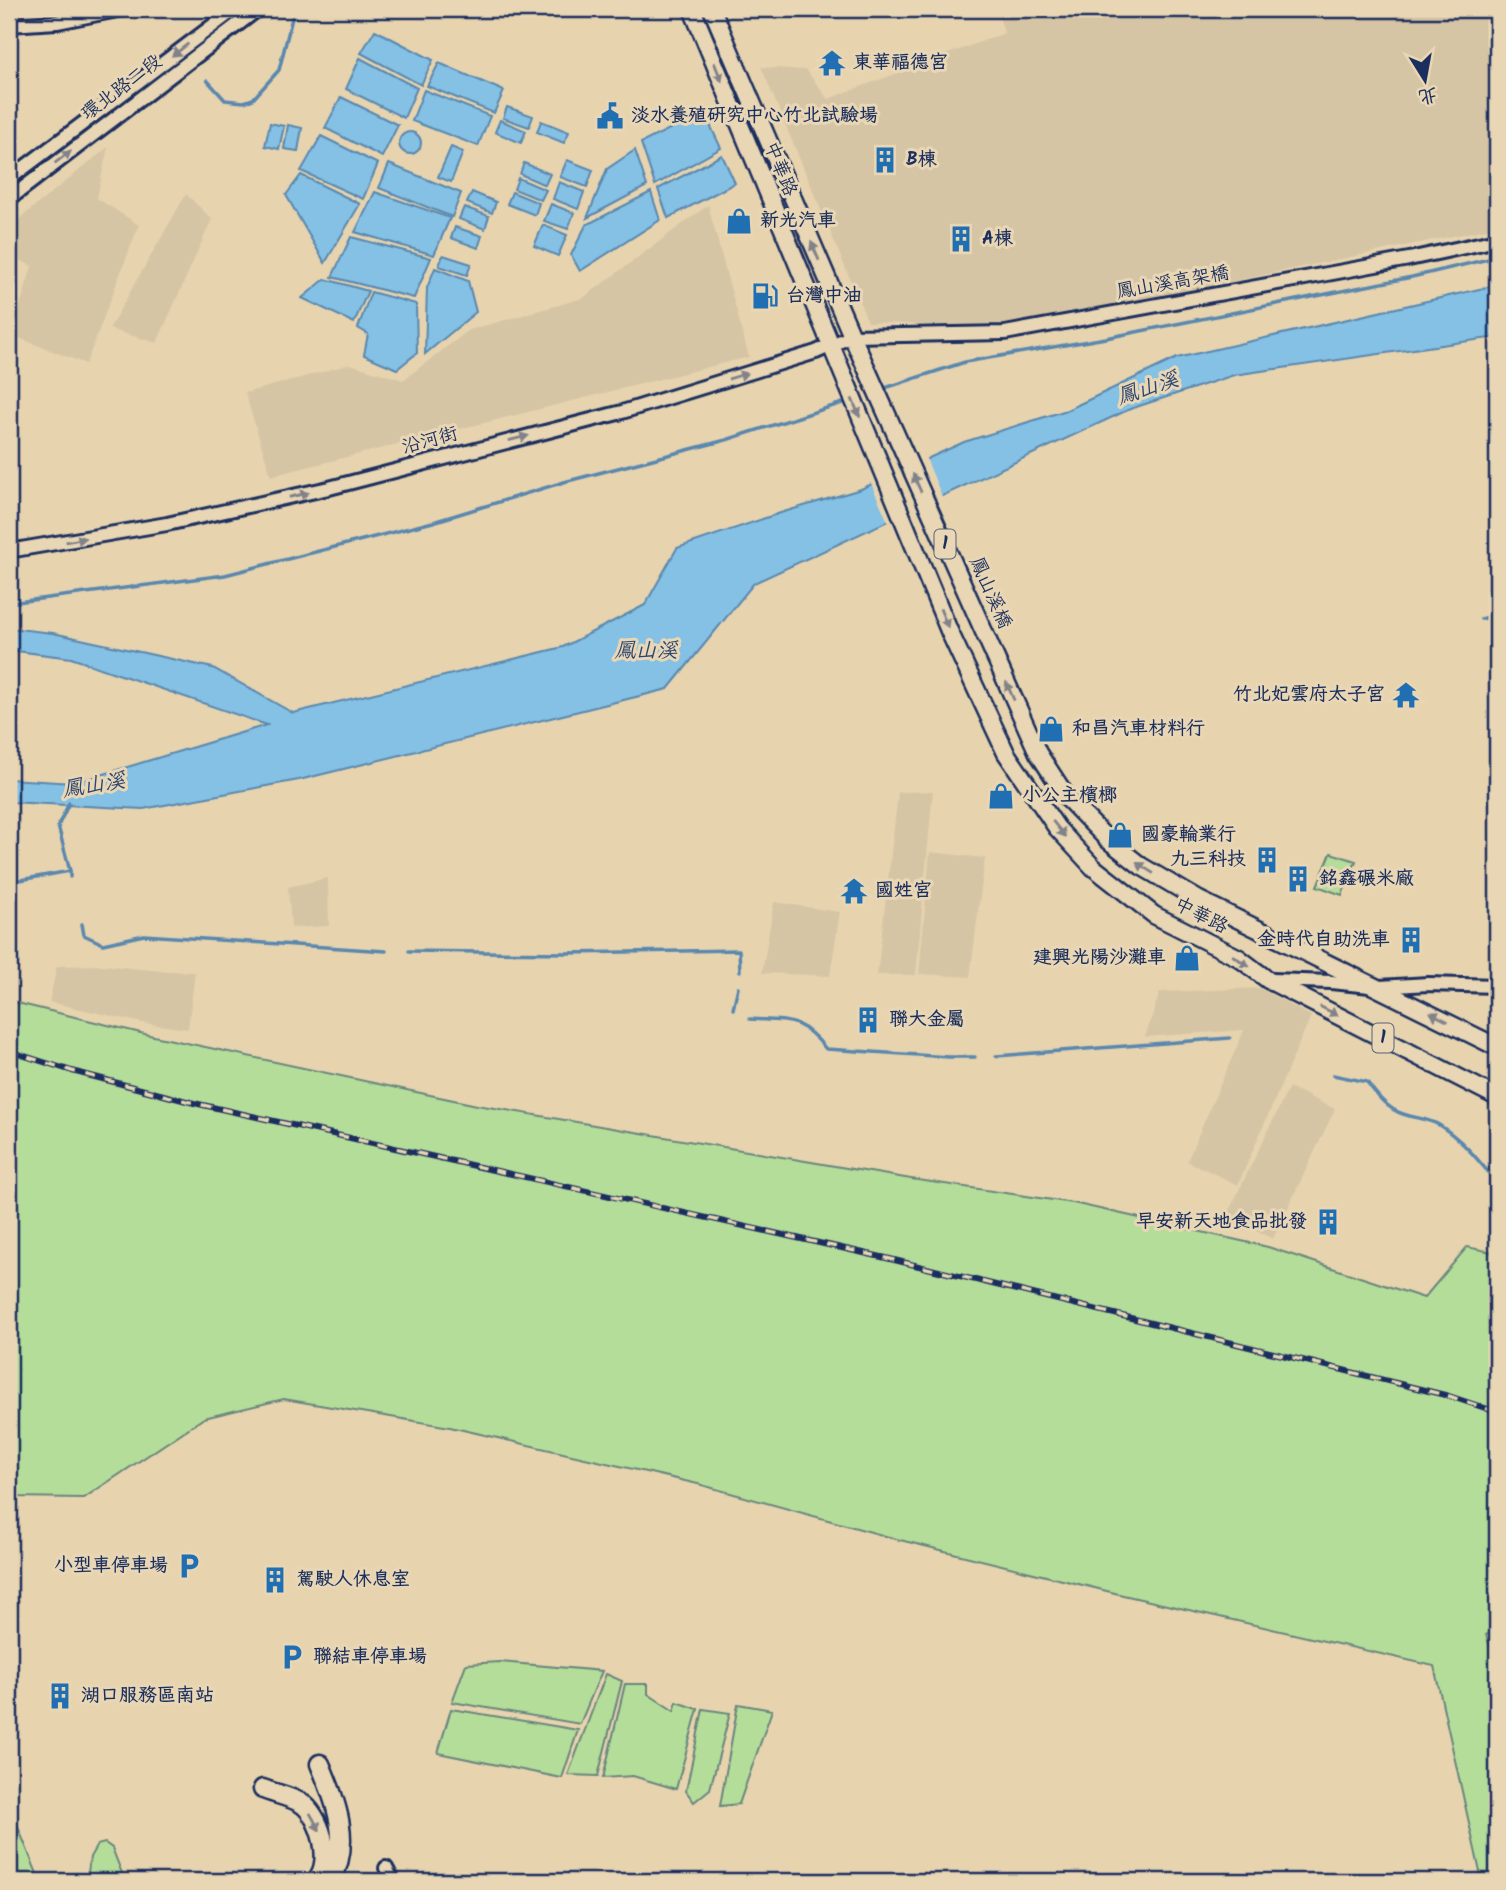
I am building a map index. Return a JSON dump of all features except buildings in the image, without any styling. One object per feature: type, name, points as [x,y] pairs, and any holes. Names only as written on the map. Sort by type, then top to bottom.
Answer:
[{"type":"highway","points":[[320,1763],[339,1812],[342,1847],[331,1881]]},
{"type":"highway","points":[[263,1789],[303,1804],[317,1822],[325,1848],[321,1876],[316,1881]]},
{"type":"main road","name":"中華路","points":[[692,9],[950,633],[1006,753],[1057,828],[1093,866],[1154,915],[1239,958],[1268,980],[1497,1097]]},
{"type":"main road","name":"中華路","points":[[712,9],[852,336]]},
{"type":"main road","name":"鳳山溪橋","points":[[852,336],[1038,753]]},
{"type":"main road","name":"中華路","points":[[1038,753],[1068,799],[1108,840],[1141,866],[1199,900],[1497,1046]]},
{"type":"street","points":[[9,25],[57,22],[123,9]]},
{"type":"street","name":"環北路二段","points":[[9,178],[235,9]]},
{"type":"street","name":"環北路二段","points":[[9,199],[253,9]]},
{"type":"street","name":"鳳山溪高架橋","points":[[852,336],[1005,333],[1497,240]]},
{"type":"street","name":"沿河街","points":[[9,551],[167,524],[329,488],[622,412],[817,352],[852,336]]},
{"type":"street","points":[[1268,980],[1380,987],[1428,984],[1497,986]]},
{"type":"street","points":[[386,1868],[393,1881]]},
{"type":"shaded area","points":[[9,9],[95,9],[51,18],[9,19]]},
{"type":"shaded area","points":[[997,9],[1497,9],[1497,227],[1001,329],[868,322],[761,67],[806,70],[828,99],[1004,33]]},
{"type":"shaded area","points":[[108,147],[97,198],[139,225],[86,364],[11,335],[32,266],[9,255],[9,227]]},
{"type":"shaded area","points":[[186,194],[212,219],[157,343],[109,329]]},
{"type":"shaded area","points":[[708,205],[749,357],[271,476],[245,393],[350,364],[403,380],[469,330],[583,298]]},
{"type":"shaded area","points":[[933,791],[916,975],[877,975],[898,792]]},
{"type":"shaded area","points":[[930,852],[985,858],[970,977],[919,974]]},
{"type":"shaded area","points":[[328,878],[329,926],[291,928],[288,887]]},
{"type":"shaded area","points":[[774,902],[840,912],[830,976],[762,973]]},
{"type":"shaded area","points":[[104,965],[195,972],[188,1029],[142,1023],[49,1002],[57,966]]},
{"type":"shaded area","points":[[1259,988],[1311,1016],[1238,1185],[1187,1161],[1244,1030],[1145,1037],[1160,992]]},
{"type":"shaded area","points":[[1289,1087],[1335,1109],[1273,1239],[1226,1217]]},
{"type":"green space","points":[[1331,853],[1356,861],[1342,895],[1317,886]]},
{"type":"green space","points":[[9,1001],[149,1035],[477,1105],[911,1179],[1073,1203],[1268,1247],[1424,1298],[1467,1247],[1497,1253],[1497,1629],[1486,1635],[1497,1666],[1497,1881],[1482,1881],[1434,1666],[1123,1595],[900,1540],[698,1484],[450,1427],[284,1399],[204,1418],[84,1498],[9,1497]]},
{"type":"green space","points":[[500,1662],[602,1671],[580,1724],[452,1702],[466,1664]]},
{"type":"green space","points":[[606,1674],[622,1681],[598,1776],[568,1775]]},
{"type":"green space","points":[[625,1684],[648,1684],[648,1694],[674,1711],[677,1702],[698,1709],[676,1789],[633,1776],[603,1778]]},
{"type":"green space","points":[[738,1704],[772,1710],[739,1804],[720,1806]]},
{"type":"green space","points":[[451,1709],[578,1730],[562,1778],[438,1753]]},
{"type":"green space","points":[[703,1709],[730,1713],[710,1789],[694,1802],[686,1791]]},
{"type":"green space","points":[[9,1805],[40,1881],[9,1881]]},
{"type":"green space","points":[[105,1843],[112,1848],[125,1881],[87,1881],[90,1857],[97,1845]]},
{"type":"water","points":[[375,30],[433,60],[421,85],[361,53]]},
{"type":"water","points":[[360,58],[417,88],[404,118],[346,89]]},
{"type":"water","points":[[439,63],[504,91],[494,113],[427,86]]},
{"type":"water","points":[[424,90],[490,116],[478,146],[412,121]]},
{"type":"water","points":[[341,97],[398,125],[382,157],[325,128]]},
{"type":"water","points":[[507,107],[533,116],[529,127],[503,118]]},
{"type":"water","points":[[704,112],[721,148],[655,185],[641,143]]},
{"type":"water","points":[[500,120],[526,131],[521,143],[495,132]]},
{"type":"water","points":[[541,121],[569,132],[564,143],[537,132]]},
{"type":"water","points":[[270,123],[284,126],[279,149],[265,146]]},
{"type":"water","points":[[288,125],[302,128],[298,151],[284,149]]},
{"type":"water","points":[[410,132],[418,135],[421,143],[418,151],[410,154],[402,151],[399,143],[402,135]]},
{"type":"water","points":[[321,136],[378,164],[363,199],[301,171]]},
{"type":"water","points":[[451,147],[463,152],[451,182],[438,177]]},
{"type":"water","points":[[635,150],[647,186],[587,218],[607,169]]},
{"type":"water","points":[[722,155],[735,183],[668,218],[658,189]]},
{"type":"water","points":[[567,160],[593,170],[587,187],[560,177]]},
{"type":"water","points":[[524,163],[550,174],[545,185],[520,174]]},
{"type":"water","points":[[389,164],[461,193],[452,217],[379,188]]},
{"type":"water","points":[[301,175],[360,204],[325,263],[286,195]]},
{"type":"water","points":[[518,178],[546,190],[541,200],[514,189]]},
{"type":"water","points":[[559,182],[584,192],[578,209],[553,199]]},
{"type":"water","points":[[375,192],[450,218],[434,255],[355,232]]},
{"type":"water","points":[[472,192],[496,202],[492,213],[467,203]]},
{"type":"water","points":[[512,192],[539,203],[535,215],[507,204]]},
{"type":"water","points":[[651,192],[660,220],[580,271],[571,255],[586,225]]},
{"type":"water","points":[[551,204],[574,213],[568,229],[544,221]]},
{"type":"water","points":[[464,207],[489,216],[485,229],[459,219]]},
{"type":"water","points":[[543,225],[567,235],[558,256],[534,246]]},
{"type":"water","points":[[455,227],[482,236],[478,248],[451,238]]},
{"type":"water","points":[[351,237],[431,258],[414,298],[332,277]]},
{"type":"water","points":[[443,255],[471,264],[467,275],[439,266]]},
{"type":"water","points":[[435,268],[468,281],[476,312],[425,354],[427,288]]},
{"type":"water","points":[[325,279],[368,291],[354,323],[302,298]]},
{"type":"water","name":"鳳山溪","points":[[1497,285],[1497,337],[1234,375],[1130,409],[754,583],[668,689],[299,780],[143,809],[9,802],[9,779],[74,783],[267,725],[71,658],[9,650],[9,628],[53,633],[213,668],[293,713],[563,647],[645,605],[677,548],[861,489],[964,442],[1067,410],[1177,358]]},
{"type":"water","points":[[371,292],[416,304],[417,353],[397,369],[364,355],[368,334],[358,328]]},
{"type":"pier","points":[[925,456],[943,499],[889,524],[870,481]]},
{"type":"waterway","points":[[207,80],[225,100],[244,102],[253,99],[279,70],[292,18]]},
{"type":"waterway","points":[[882,389],[965,362],[1106,338],[1412,277],[1497,257]]},
{"type":"waterway","points":[[9,603],[225,575],[433,522],[564,482],[726,440],[849,401]]},
{"type":"waterway","points":[[1481,619],[1497,615]]},
{"type":"waterway","points":[[69,803],[58,826],[70,871]]},
{"type":"waterway","points":[[9,882],[70,871],[70,877]]},
{"type":"waterway","points":[[82,924],[84,935],[103,944],[144,935],[386,951]]},
{"type":"waterway","points":[[409,951],[567,953],[739,950],[740,971]]},
{"type":"waterway","points":[[733,1009],[738,987]]},
{"type":"waterway","points":[[750,1019],[785,1021],[801,1026],[826,1049],[975,1057]]},
{"type":"waterway","points":[[996,1056],[1230,1038]]},
{"type":"waterway","points":[[1333,1075],[1367,1082],[1392,1109],[1439,1125],[1464,1145],[1497,1183]]},
{"type":"railway","points":[[9,1051],[72,1071],[194,1103],[886,1258],[1449,1396],[1497,1412]]},
{"type":"place","name":"東華福德宮","points":[[832,63]]},
{"type":"place","name":"淡水養殖研究中心竹北試驗場","points":[[610,116]]},
{"type":"place","name":"B棟","points":[[885,160]]},
{"type":"place","name":"新光汽車","points":[[739,221]]},
{"type":"place","name":"A棟","points":[[961,239]]},
{"type":"place","name":"台灣中油","points":[[765,296]]},
{"type":"place","name":"竹北妃雲府太子宮","points":[[1406,695]]},
{"type":"place","name":"和昌汽車材料行","points":[[1051,729]]},
{"type":"place","name":"小公主檳榔","points":[[1001,796]]},
{"type":"place","name":"國豪輪業行","points":[[1120,835]]},
{"type":"place","name":"九三科技","points":[[1267,860]]},
{"type":"place","name":"銘鑫碾米廠","points":[[1298,879]]},
{"type":"place","name":"國姓宫","points":[[854,891]]},
{"type":"place","name":"金時代自助洗車","points":[[1411,940]]},
{"type":"place","name":"建興光陽沙灘車","points":[[1187,958]]},
{"type":"place","name":"聯大金屬","points":[[868,1020]]},
{"type":"place","name":"早安新天地食品批發","points":[[1328,1222]]},
{"type":"place","name":"小型車停車場","points":[[189,1566]]},
{"type":"place","name":"駕駛人休息室","points":[[275,1580]]},
{"type":"place","name":"聯結車停車場","points":[[292,1657]]},
{"type":"place","name":"湖口服務區南站","points":[[60,1696]]}]
